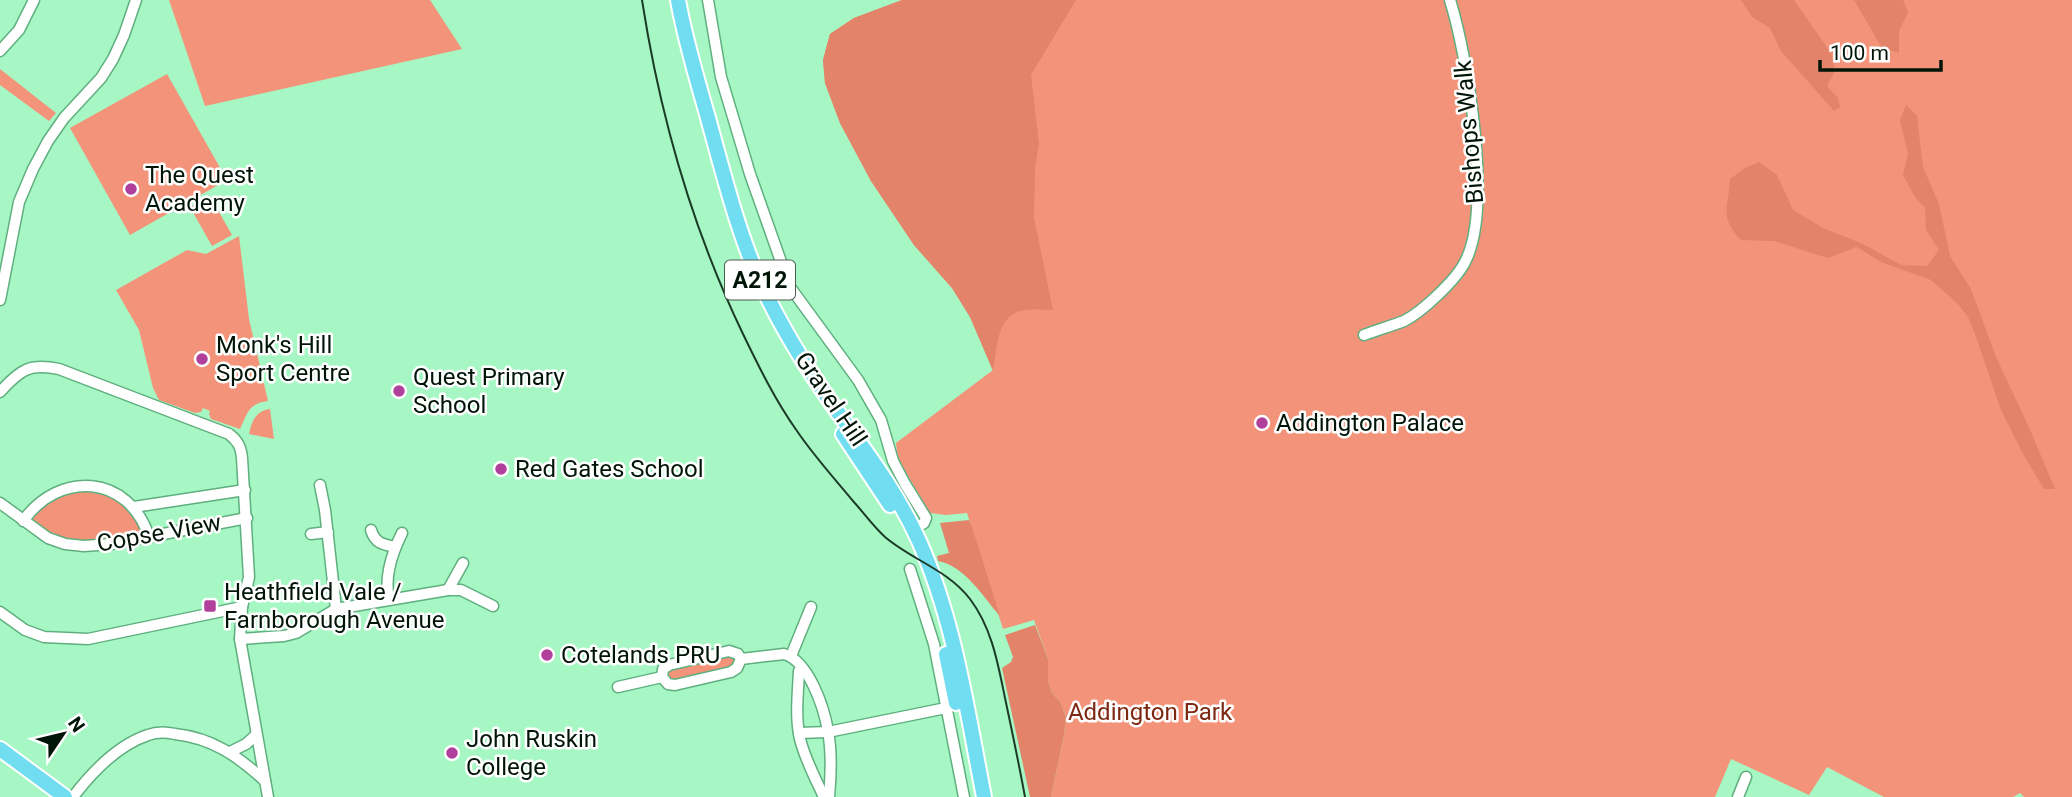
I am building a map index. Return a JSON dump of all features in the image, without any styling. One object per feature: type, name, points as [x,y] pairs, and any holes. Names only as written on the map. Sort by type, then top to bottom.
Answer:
[{"type":"main road","name":"Gravel Hill","points":[[669,0],[681,58],[724,209],[751,284],[801,376],[886,498],[916,557],[926,599],[943,643],[974,797]]},
{"type":"main road","name":"Gravel Hill","points":[[678,0],[732,205],[756,272],[801,358],[919,526],[928,565],[952,639],[984,797]]},
{"type":"main road","points":[[0,749],[65,797]]},
{"type":"street","points":[[0,51],[19,30],[34,0]]},
{"type":"street","points":[[0,300],[19,202],[33,169],[64,118],[101,78],[113,59],[136,0]]},
{"type":"street","name":"Gravel Hill","points":[[708,0],[721,77],[750,174],[790,287],[858,380],[881,420],[893,461],[927,520],[919,526]]},
{"type":"street","name":"Bishops Walk","points":[[1364,335],[1406,320],[1450,285],[1466,262],[1476,231],[1478,183],[1472,111],[1450,0]]},
{"type":"street","points":[[0,392],[24,370],[40,365],[59,369],[236,439],[241,447],[249,577],[242,607],[240,639],[268,797]]},
{"type":"street","points":[[23,521],[32,508],[58,490],[86,485],[111,491],[125,498],[134,508],[149,537]]},
{"type":"street","points":[[320,485],[326,510],[336,609]]},
{"type":"street","points":[[134,508],[245,490]]},
{"type":"street","name":"Copse View","points":[[0,503],[48,538],[65,544],[111,544],[247,518]]},
{"type":"street","points":[[371,530],[380,544],[395,547]]},
{"type":"street","points":[[312,534],[328,532]]},
{"type":"street","points":[[389,599],[387,588],[395,547],[402,533]]},
{"type":"street","points":[[448,590],[463,563]]},
{"type":"street","name":"Gravel Hill","points":[[910,569],[926,599],[964,797]]},
{"type":"street","points":[[240,639],[285,636],[296,633],[336,609],[448,590],[461,590],[474,601],[493,606]]},
{"type":"street","points":[[0,612],[25,631],[44,637],[88,639],[242,607]]},
{"type":"street","points":[[791,656],[811,607]]},
{"type":"street","points":[[729,651],[738,654],[741,659],[731,673],[675,685],[668,684],[662,677],[663,670],[669,665],[729,651]]},
{"type":"street","points":[[741,659],[784,654],[791,656],[813,685],[828,732],[831,779],[826,797]]},
{"type":"street","points":[[802,668],[799,671],[797,709],[799,733],[810,768],[826,797]]},
{"type":"street","points":[[618,687],[662,677]]},
{"type":"street","points":[[799,733],[828,732],[947,708]]},
{"type":"street","points":[[74,797],[117,752],[134,740],[151,733],[168,733],[204,740],[230,752],[265,781]]},
{"type":"street","points":[[230,752],[256,735]]},
{"type":"street","points":[[1738,797],[1746,776]]},
{"type":"green space","points":[[169,0],[430,0],[462,49],[205,106]]},
{"type":"green space","name":"Addington Park","points":[[902,0],[2072,0],[2072,797],[2024,797],[2020,793],[2013,797],[1884,797],[1827,767],[1809,795],[1731,759],[1715,797],[1051,797],[1066,718],[1061,703],[1052,693],[1048,680],[1048,659],[1034,620],[1003,629],[967,513],[930,513],[898,460],[896,443],[993,370],[970,317],[952,288],[914,245],[871,181],[840,123],[825,83],[823,60],[830,34],[854,18]]},
{"type":"green space","points":[[0,69],[56,113],[49,121],[0,85]]},
{"type":"green space","points":[[167,74],[227,180],[130,235],[70,128]]},
{"type":"green space","points":[[210,196],[232,235],[212,246],[190,207]]},
{"type":"green space","name":"Monk's Hill Sport Centre","points":[[239,236],[249,319],[268,401],[252,407],[240,429],[211,419],[210,411],[203,408],[201,412],[195,413],[159,400],[153,388],[139,330],[116,290],[187,250],[206,254]]},
{"type":"green space","points":[[270,409],[274,439],[249,434],[255,417]]},
{"type":"green space","points":[[73,487],[125,498],[149,537],[65,544],[23,521],[32,508]]},
{"type":"green space","points":[[726,656],[738,660],[736,667],[671,682],[665,673],[671,669]]},
{"type":"shaded area","points":[[902,0],[1076,0],[1031,75],[1039,144],[1035,167],[1034,218],[1053,310],[1025,310],[1008,318],[997,343],[993,371],[970,317],[952,288],[914,245],[871,181],[840,123],[825,83],[823,60],[830,34],[854,18]]},
{"type":"shaded area","points":[[1741,0],[1794,0],[1831,53],[1835,71],[1827,86],[1838,98],[1840,107],[1834,111],[1781,51],[1770,28],[1752,17]]},
{"type":"shaded area","points":[[1854,0],[1903,0],[1908,12],[1899,31],[1899,53],[1882,48]]},
{"type":"shaded area","points":[[1906,105],[1917,116],[1923,167],[1939,204],[1950,256],[1971,289],[1996,357],[2055,489],[2044,489],[2022,452],[2001,410],[1968,317],[1958,304],[1931,280],[1881,262],[1857,247],[1828,258],[1774,241],[1741,240],[1729,224],[1726,211],[1730,179],[1759,162],[1777,175],[1793,210],[1823,228],[1863,244],[1901,265],[1927,266],[1939,250],[1926,230],[1925,208],[1915,197],[1903,175],[1908,154],[1900,120]]},
{"type":"shaded area","points":[[969,520],[1000,616],[965,576],[948,564],[938,561],[937,556],[949,553],[940,523]]},
{"type":"shaded area","points":[[1035,625],[1048,659],[1048,680],[1052,693],[1061,703],[1066,718],[1051,797],[1030,797],[1002,668],[1011,662],[1013,657],[1005,635]]},
{"type":"tram line","points":[[642,0],[658,86],[680,171],[708,253],[743,334],[789,419],[853,501],[885,537],[951,580],[978,610],[997,659],[1025,797]]},
{"type":"place","name":"The Quest Academy","points":[[131,189]]},
{"type":"place","name":"Monk's Hill Sport Centre","points":[[202,359]]},
{"type":"place","name":"Quest Primary School","points":[[399,391]]},
{"type":"place","name":"Addington Palace","points":[[1262,423]]},
{"type":"place","name":"Red Gates School","points":[[501,469]]},
{"type":"place","name":"Heathfield Vale / Farnborough Avenue","points":[[210,606]]},
{"type":"place","name":"Cotelands PRU","points":[[547,655]]},
{"type":"place","name":"John Ruskin College","points":[[452,753]]}]
